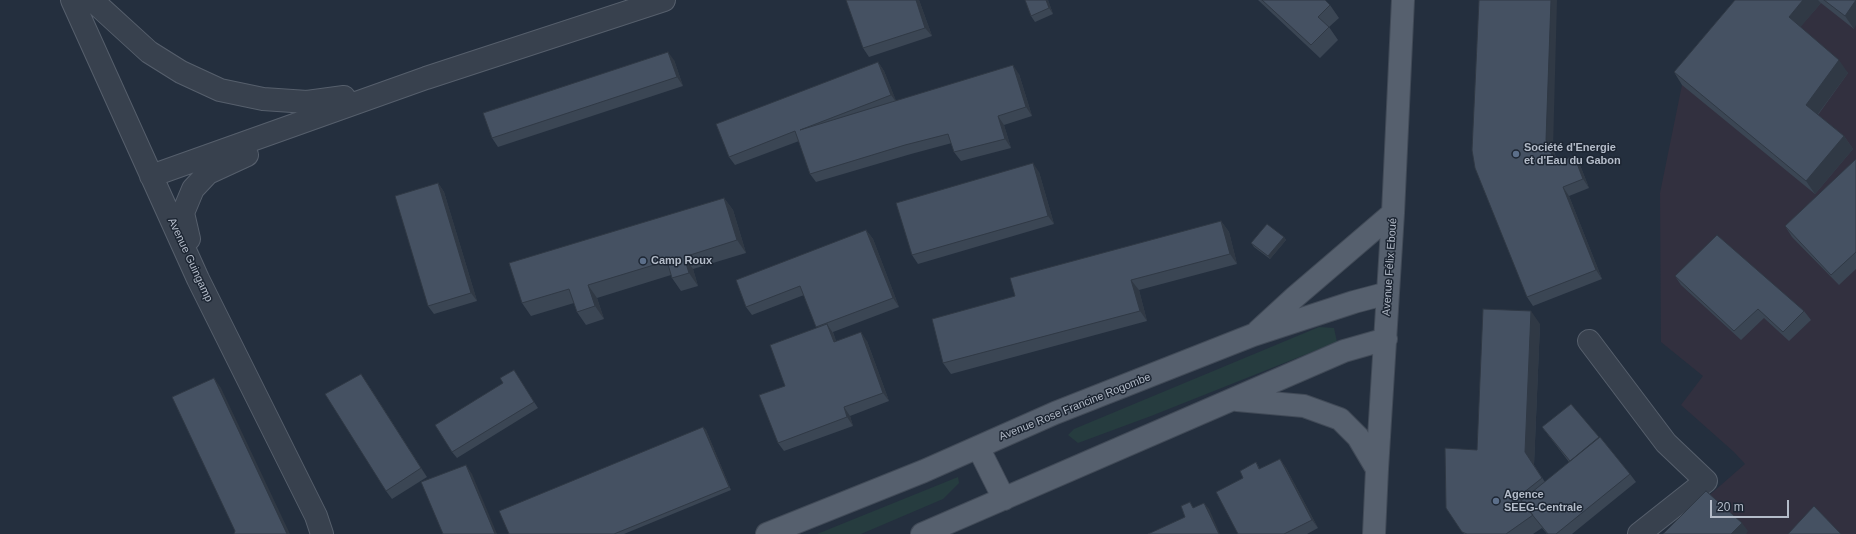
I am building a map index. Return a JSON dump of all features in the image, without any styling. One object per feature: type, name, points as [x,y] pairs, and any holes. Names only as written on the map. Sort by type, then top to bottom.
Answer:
[{"type":"main road","name":"Avenue Félix Eboué","points":[[1374,534],[1376,469],[1386,339],[1393,214],[1403,0]]},
{"type":"main road","points":[[1253,336],[1295,297],[1393,214]]},
{"type":"main road","name":"Avenue Rose Francine Rogombe","points":[[767,534],[978,447],[1055,413],[1253,336],[1354,302],[1388,294]]},
{"type":"main road","points":[[922,534],[1344,351],[1386,339]]},
{"type":"main road","points":[[1234,399],[1304,406],[1340,419],[1358,437],[1376,469]]},
{"type":"main road","points":[[978,447],[1004,498]]},
{"type":"street","name":"Avenue Guingamp","points":[[72,0],[198,279],[319,525],[334,534]]},
{"type":"street","points":[[92,0],[148,52],[181,72],[220,90],[263,99],[307,102],[391,91]]},
{"type":"street","points":[[151,176],[391,91],[664,0]]},
{"type":"street","points":[[198,279],[183,213],[192,189],[208,173],[252,153],[350,116],[391,91]]},
{"type":"street","points":[[1589,341],[1666,443],[1706,481],[1639,534]]},
{"type":"shaded area","points":[[1755,0],[1856,0],[1856,534],[1665,534],[1745,464],[1734,452],[1681,405],[1703,376],[1661,342],[1660,193],[1682,85]]},
{"type":"green space","points":[[1319,327],[1334,328],[1337,342],[1151,416],[1078,443],[1068,435],[1074,429]]},
{"type":"green space","points":[[958,477],[959,483],[943,499],[861,534],[817,534]]},
{"type":"building","points":[[846,0],[916,0],[925,28],[863,48]]},
{"type":"building","points":[[1025,0],[1046,0],[1049,8],[1031,16]]},
{"type":"building","points":[[1262,0],[1325,0],[1330,5],[1318,17],[1329,27],[1311,45]]},
{"type":"building","name":"Société d'Energie et d'Eau du Gabon","points":[[1479,0],[1551,0],[1546,140],[1555,163],[1574,156],[1583,179],[1563,187],[1596,270],[1527,297],[1475,168],[1472,150]]},
{"type":"building","points":[[1735,0],[1803,0],[1789,17],[1839,60],[1806,105],[1844,136],[1806,181],[1674,72]]},
{"type":"building","points":[[1824,0],[1856,0],[1845,16]]},
{"type":"building","points":[[668,52],[677,77],[492,138],[483,113]]},
{"type":"building","points":[[878,62],[891,95],[800,130],[1013,65],[1026,107],[998,116],[1005,139],[954,152],[948,134],[905,145],[810,174],[795,131],[729,157],[716,124]]},
{"type":"building","points":[[1856,159],[1856,252],[1831,275],[1785,226]]},
{"type":"building","points":[[1033,163],[1048,216],[912,255],[896,203]]},
{"type":"building","points":[[438,183],[471,293],[428,306],[395,196]]},
{"type":"building","name":"Camp Roux","points":[[724,198],[737,240],[684,257],[689,273],[672,278],[667,261],[588,285],[595,306],[577,312],[569,289],[522,303],[509,263]]},
{"type":"building","points":[[1221,221],[1230,254],[1131,280],[1140,311],[943,363],[932,319],[1015,296],[1010,278]]},
{"type":"building","points":[[1267,224],[1284,237],[1268,256],[1251,243]]},
{"type":"building","points":[[866,230],[893,298],[816,327],[800,286],[746,307],[736,280]]},
{"type":"building","points":[[1717,235],[1804,311],[1783,332],[1758,309],[1734,331],[1675,276]]},
{"type":"building","points":[[1483,309],[1531,311],[1525,452],[1542,478],[1518,497],[1533,515],[1506,534],[1467,534],[1462,532],[1446,508],[1445,448],[1477,450]]},
{"type":"building","points":[[827,324],[834,342],[861,332],[883,393],[844,407],[847,417],[778,443],[759,395],[785,386],[770,345]]},
{"type":"building","points":[[514,370],[534,402],[452,452],[435,425],[503,383],[500,378]]},
{"type":"building","points":[[361,374],[421,468],[386,491],[325,394]]},
{"type":"building","points":[[214,378],[287,534],[234,534],[235,531],[172,397]]},
{"type":"building","points":[[1571,404],[1599,437],[1570,461],[1542,427]]},
{"type":"building","points":[[703,427],[729,487],[614,534],[509,534],[499,511]]},
{"type":"building","points":[[1600,437],[1630,474],[1556,534],[1548,534],[1521,501]]},
{"type":"building","points":[[1280,459],[1312,520],[1284,534],[1238,534],[1216,492],[1243,478],[1240,471],[1256,462],[1259,469]]},
{"type":"building","points":[[466,465],[495,534],[443,534],[421,482]]},
{"type":"building","points":[[1706,491],[1742,523],[1731,534],[1663,534]]},
{"type":"building","points":[[1190,502],[1193,508],[1204,503],[1219,534],[1148,534],[1185,517],[1181,506]]},
{"type":"building","points":[[1814,506],[1841,534],[1788,534]]},
{"type":"place","name":"Société d'Energie et d'Eau du Gabon","points":[[1516,154]]},
{"type":"place","name":"Camp Roux","points":[[643,261]]},
{"type":"place","name":"Agence SEEG-Centrale","points":[[1496,501]]}]
